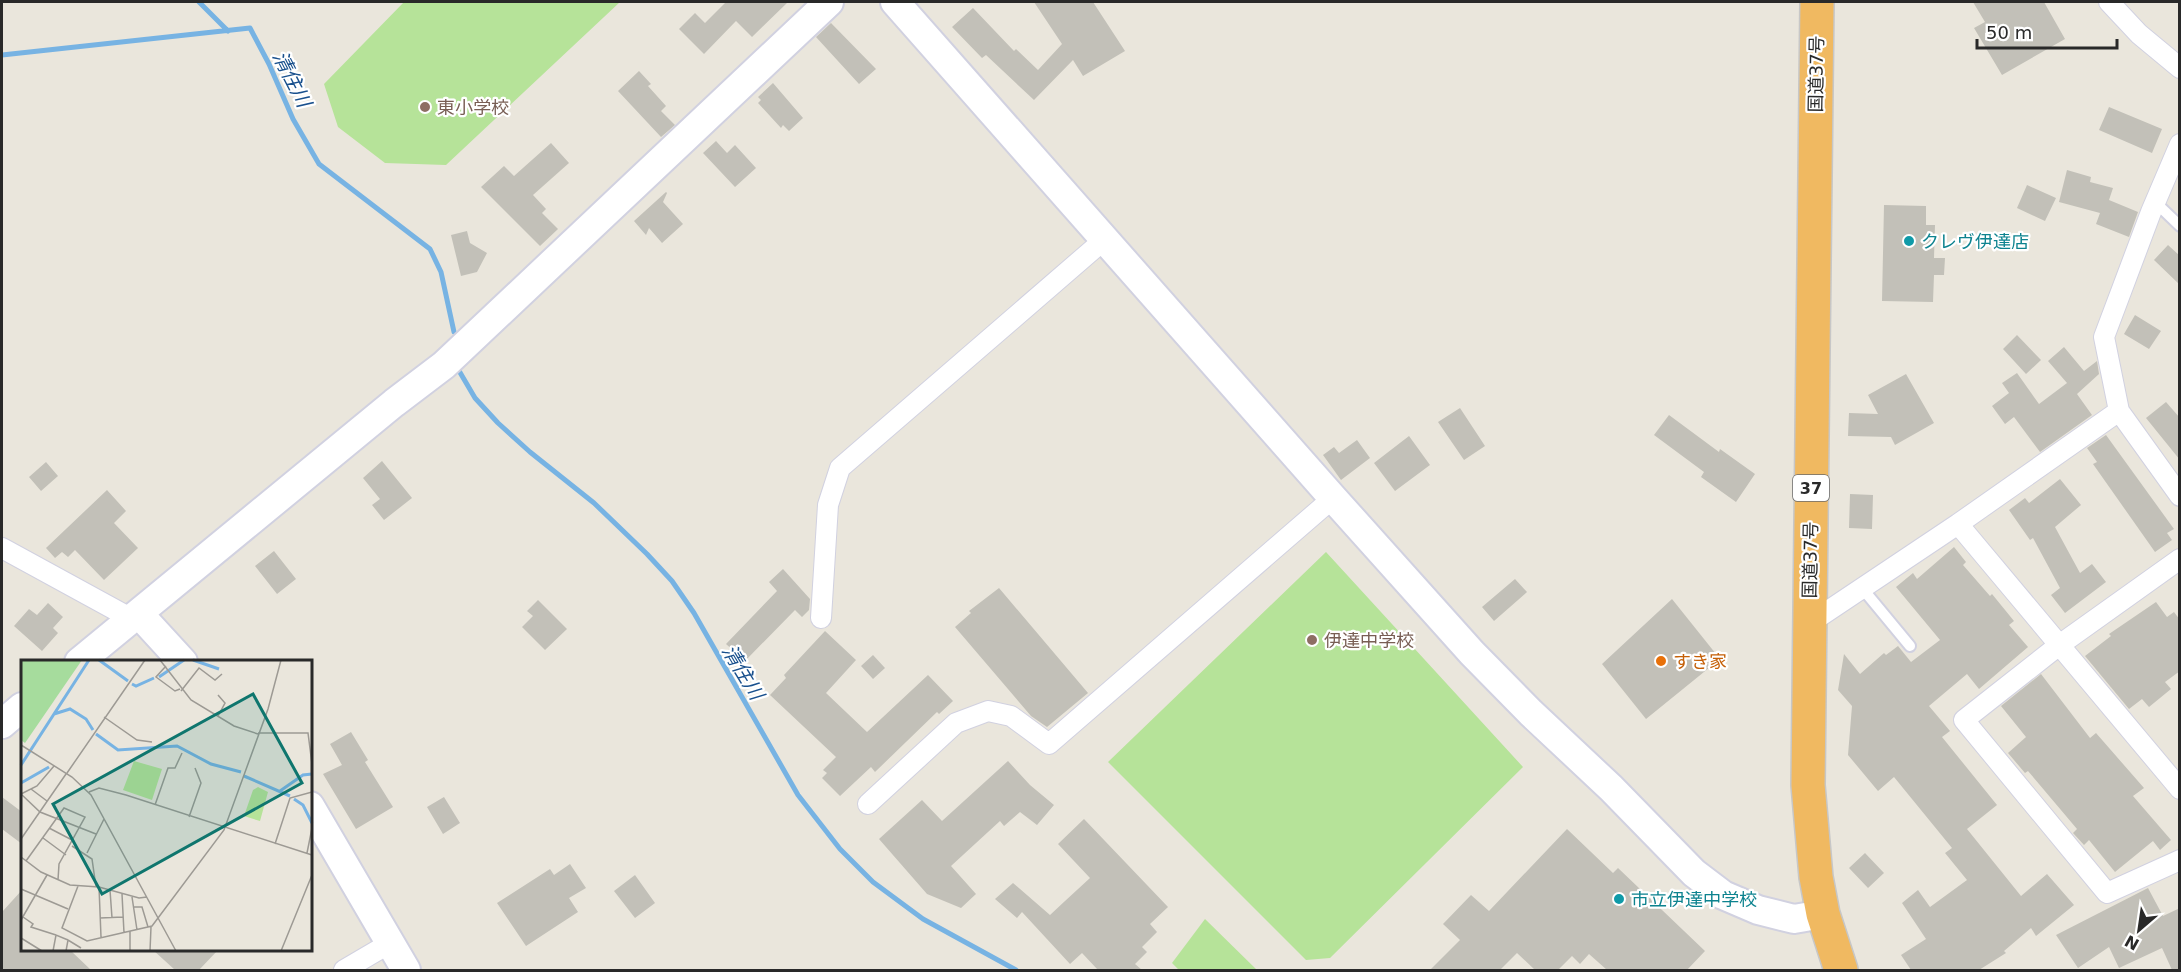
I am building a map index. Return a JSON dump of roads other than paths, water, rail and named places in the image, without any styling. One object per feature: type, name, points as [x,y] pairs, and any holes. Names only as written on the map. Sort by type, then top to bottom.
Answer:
[{"type":"highway","name":"国道37号","points":[[1817,2],[1808,784],[1816,877],[1823,914],[1841,970]]},
{"type":"street","points":[[82,660],[394,403],[444,365],[829,2]]},
{"type":"street","points":[[895,2],[1333,498],[1487,668],[1531,713],[1611,788],[1694,873],[1723,896],[1758,910],[1794,919],[1823,914]]},
{"type":"street","points":[[2109,2],[2139,34],[2179,67]]},
{"type":"street","points":[[2180,144],[2155,202],[2104,337],[2120,411],[2180,496]]},
{"type":"street","points":[[821,618],[828,505],[840,468],[1105,239]]},
{"type":"street","points":[[1810,623],[1958,524],[2120,411]]},
{"type":"street","points":[[868,804],[956,723],[988,711],[1011,716],[1049,744],[1333,498]]},
{"type":"street","points":[[1958,524],[2180,789]]},
{"type":"street","points":[[2,548],[135,616],[181,660]]},
{"type":"street","points":[[2177,566],[2058,646],[1964,720],[2107,893],[2180,860]]},
{"type":"street","points":[[2,724],[21,708]]},
{"type":"street","points":[[312,809],[406,970]]},
{"type":"street","points":[[344,970],[390,943]]},
{"type":"lane","points":[[2155,202],[2180,226]]},
{"type":"lane","points":[[1862,588],[1910,646]]},
{"type":"waterway","points":[[199,2],[228,31]]},
{"type":"waterway","name":"清住川","points":[[2,55],[250,28],[293,119],[319,164],[430,249],[441,272],[454,332]]},
{"type":"waterway","name":"清住川","points":[[458,369],[475,398],[498,423],[594,503],[672,581],[694,613],[798,795],[840,849],[873,882],[923,919],[1016,970]]},
{"type":"place","name":"東小学校","points":[[425,107]]},
{"type":"place","name":"クレヴ伊達店","points":[[1909,241]]},
{"type":"place","name":"伊達中学校","points":[[1312,640]]},
{"type":"place","name":"すき家","points":[[1661,661]]},
{"type":"place","name":"市立伊達中学校","points":[[1619,899]]}]
